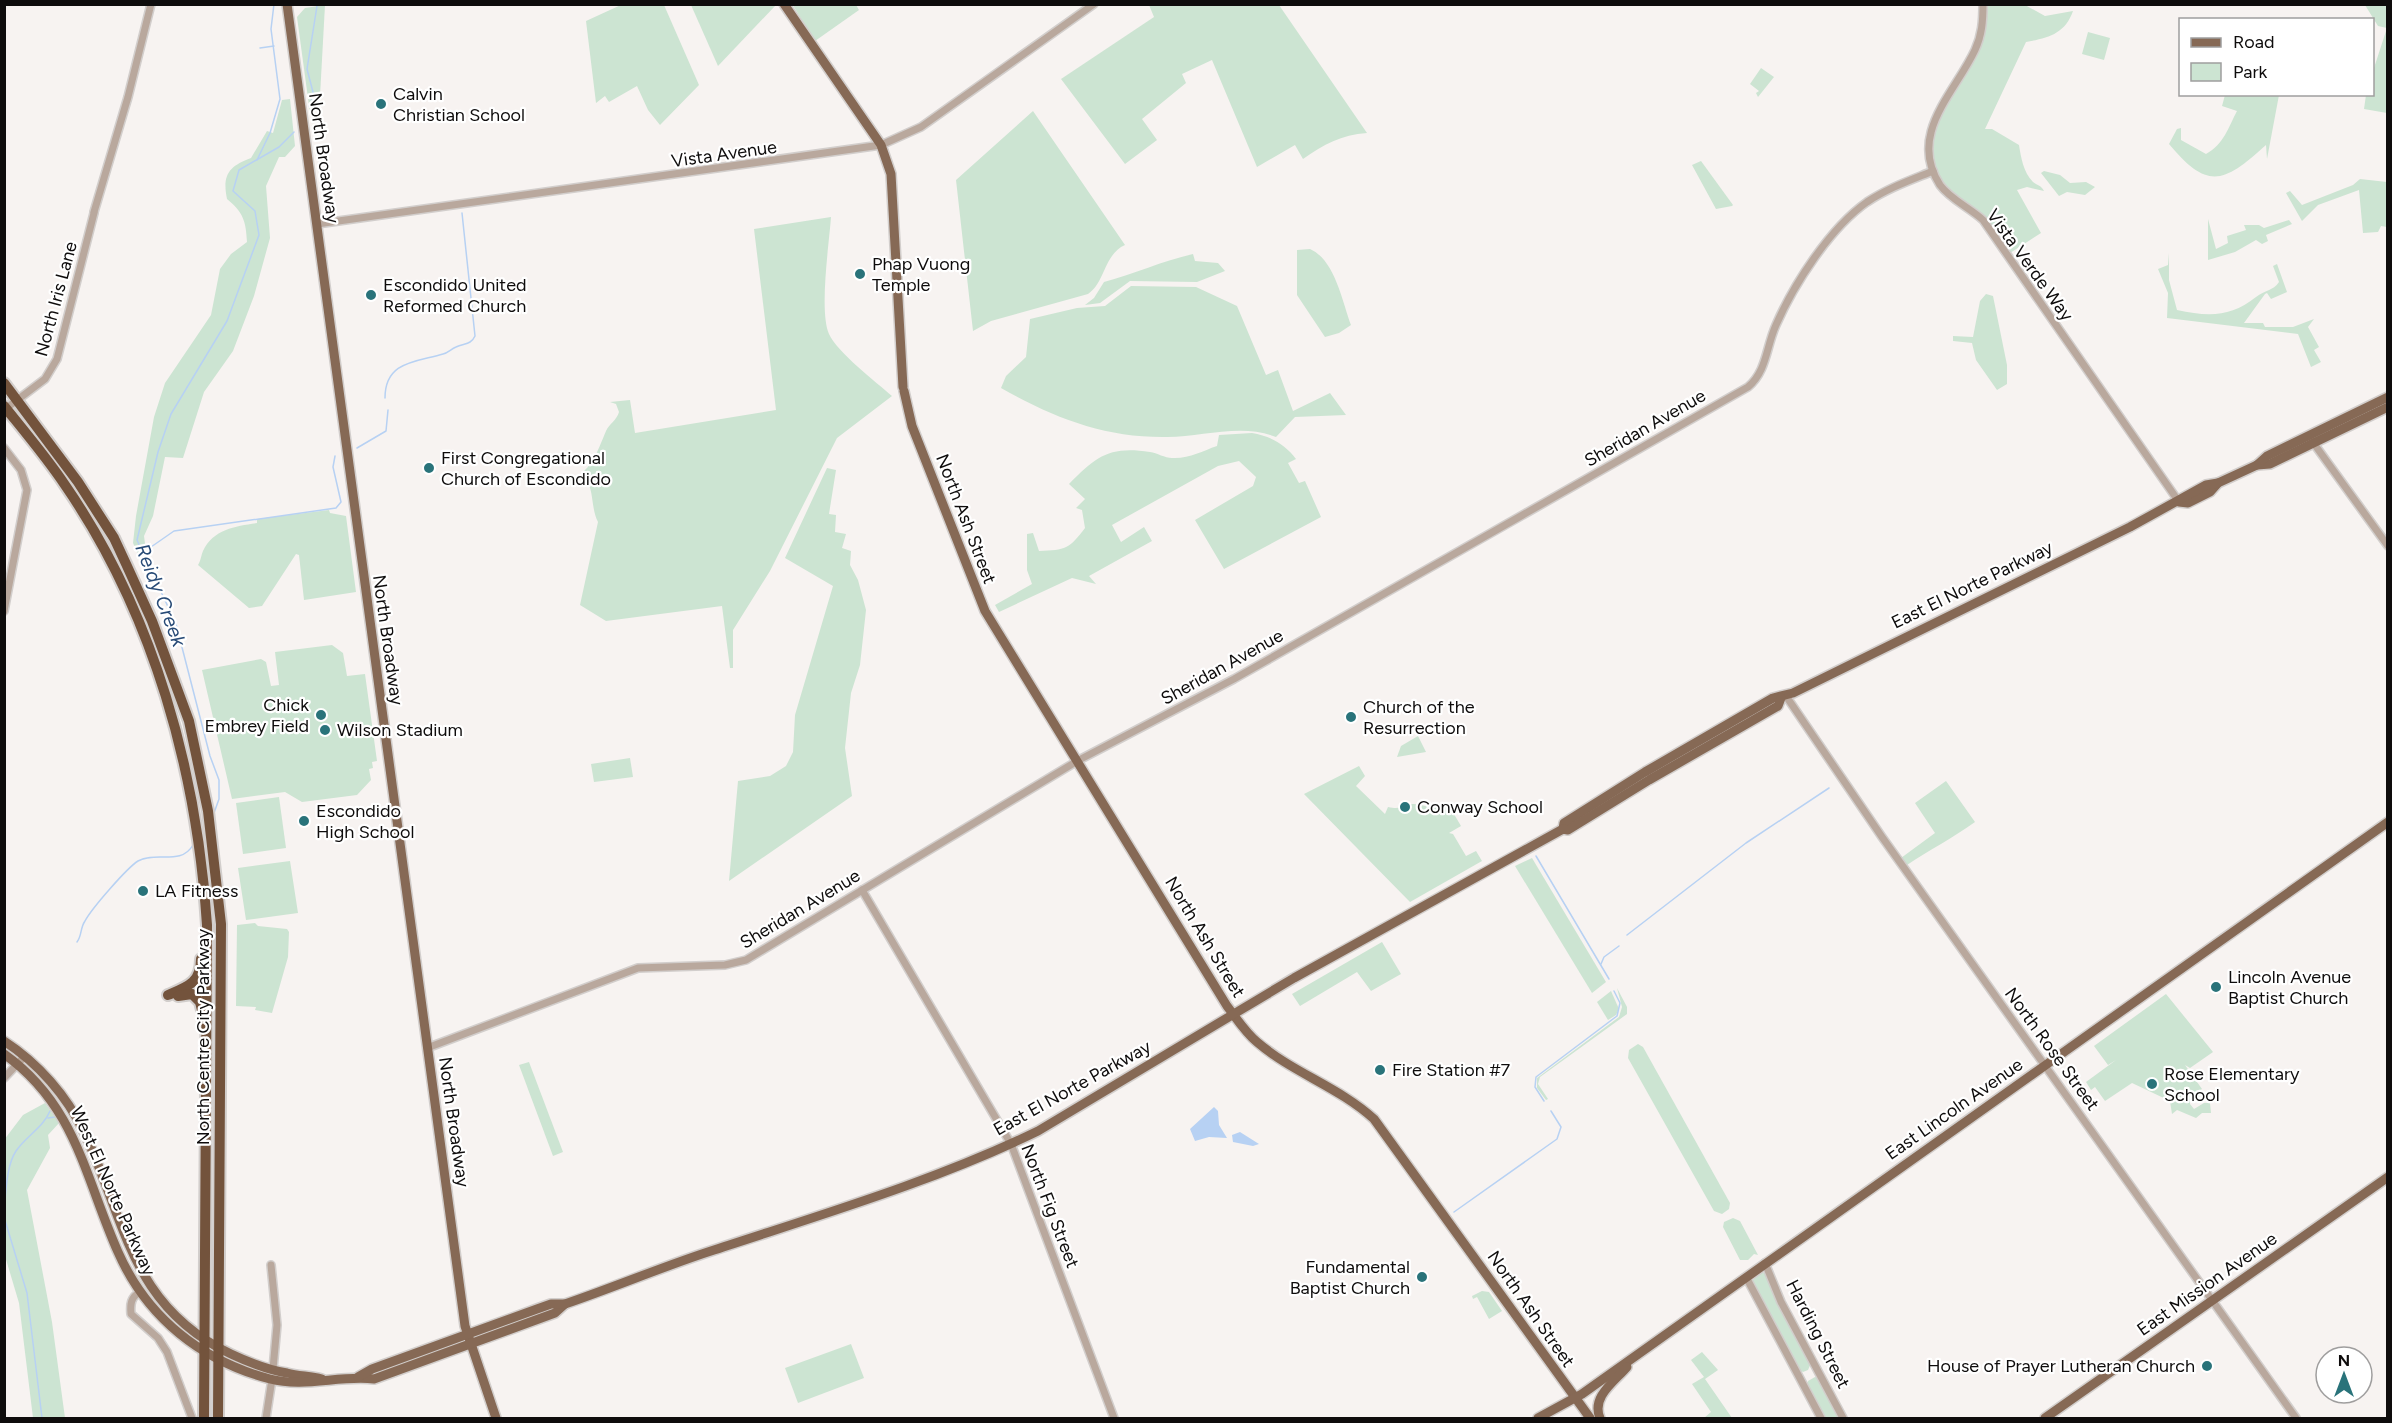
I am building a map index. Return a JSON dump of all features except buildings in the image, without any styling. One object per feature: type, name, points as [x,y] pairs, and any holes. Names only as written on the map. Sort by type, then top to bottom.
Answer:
[{"type":"highway","name":"North Centre City Parkway","points":[[4,383],[78,482],[114,538],[152,621],[189,721],[208,811],[221,924],[218,1419]]},
{"type":"highway","name":"North Centre City Parkway","points":[[5,408],[65,485],[114,568],[140,627],[175,722],[197,828],[204,885],[208,1032],[204,1419]]},
{"type":"highway","points":[[204,885],[201,896],[200,973],[194,983],[169,997],[188,994],[197,997],[208,1032]]},
{"type":"main road","name":"North Broadway","points":[[286,4],[467,1335],[496,1419]]},
{"type":"main road","name":"North Ash Street","points":[[784,4],[881,145],[891,174],[903,389],[912,426],[976,592],[990,619],[1079,760],[1233,1014],[1251,1036],[1269,1051],[1348,1097],[1374,1119],[1590,1419]]},
{"type":"main road","name":"East El Norte Parkway","points":[[2311,439],[2388,397]]},
{"type":"main road","name":"East El Norte Parkway","points":[[467,1335],[551,1304],[565,1304],[711,1251],[879,1195],[1011,1144],[1233,1014],[1563,829],[1564,823],[1645,772],[1773,698],[1783,697],[2179,502],[2184,496],[2206,485],[2218,483],[2257,465],[2267,456],[2388,406]]},
{"type":"main road","name":"East Lincoln Avenue","points":[[1538,1419],[1574,1397],[1746,1277],[2388,822]]},
{"type":"main road","name":"West El Norte Parkway","points":[[4,1041],[25,1056],[56,1087],[80,1124],[128,1247],[141,1272],[169,1308],[218,1347],[273,1374]]},
{"type":"main road","name":"West El Norte Parkway","points":[[4,1054],[50,1097],[66,1122],[118,1253],[140,1292],[167,1324],[205,1353],[218,1360],[308,1384],[358,1377],[374,1379],[470,1345]]},
{"type":"main road","name":"East Mission Avenue","points":[[2045,1419],[2388,1177]]},
{"type":"main road","name":"East El Norte Parkway","points":[[470,1345],[555,1313],[565,1304]]},
{"type":"main road","name":"West El Norte Parkway","points":[[358,1377],[372,1369],[467,1335]]},
{"type":"main road","points":[[1600,1419],[1596,1408],[1598,1400],[1643,1349]]},
{"type":"street","name":"North Iris Lane","points":[[5,408],[45,379],[57,359],[94,212],[121,121],[151,4]]},
{"type":"street","name":"Vista Avenue","points":[[317,224],[881,145],[930,121],[1094,4]]},
{"type":"street","name":"Vista Verde Way","points":[[1983,4],[1983,29],[1975,50],[1932,124],[1928,142],[1934,171],[1949,195],[1983,220],[2179,502]]},
{"type":"street","name":"Sheridan Avenue","points":[[427,1048],[638,968],[725,965],[746,960],[1079,760],[1234,679],[1748,387],[1762,370],[1773,333],[1785,308],[1811,264],[1844,222],[1880,194],[1934,171]]},
{"type":"street","points":[[2311,439],[2388,546]]},
{"type":"street","points":[[4,448],[21,470],[27,490],[4,611]]},
{"type":"street","name":"North Rose Street","points":[[1783,697],[2046,1064],[2295,1419]]},
{"type":"street","name":"North Fig Street","points":[[862,890],[1011,1144],[1114,1419]]},
{"type":"street","points":[[4,1078],[25,1056]]},
{"type":"street","name":"Harding Street","points":[[1765,1263],[1781,1302],[1843,1419]]},
{"type":"street","points":[[266,1419],[277,1325],[271,1265]]},
{"type":"street","name":"Harding Street","points":[[1746,1277],[1821,1419]]},
{"type":"street","points":[[140,1292],[134,1295],[130,1304],[131,1314],[158,1338],[167,1352],[192,1419]]},
{"type":"green space","points":[[623,4],[664,5],[699,85],[660,125],[648,110],[637,86],[609,102],[605,96],[596,103],[586,21]]},
{"type":"green space","points":[[792,4],[856,5],[859,10],[815,41]]},
{"type":"green space","points":[[325,5],[320,96],[315,112],[310,113],[297,17],[305,8]]},
{"type":"green space","points":[[691,5],[776,5],[718,66]]},
{"type":"green space","points":[[1149,5],[1279,5],[1367,133],[1333,141],[1303,159],[1295,145],[1257,167],[1212,60],[1182,74],[1186,83],[1142,119],[1157,140],[1125,164],[1061,79],[1154,17]]},
{"type":"green space","points":[[1986,5],[2025,5],[2045,16],[2073,11],[2070,19],[2055,34],[2026,42],[1985,129],[1992,129],[2019,145],[2027,174],[2044,191],[2027,187],[2017,190],[2041,233],[2010,253],[2002,243],[2011,236],[2003,222],[1992,229],[1980,215],[1945,185],[1933,161],[1934,130],[1978,51],[1984,32]]},
{"type":"green space","points":[[2365,5],[2387,5],[2387,28],[2378,26]]},
{"type":"green space","points":[[2387,28],[2387,113],[2364,109],[2366,96],[2374,96],[2374,68]]},
{"type":"green space","points":[[2088,32],[2110,38],[2104,60],[2082,54]]},
{"type":"green space","points":[[1761,68],[1774,77],[1758,97],[1756,93],[1759,91],[1750,84]]},
{"type":"green space","points":[[2225,96],[2279,96],[2267,159],[2266,145],[2227,174],[2206,175],[2183,159],[2169,144],[2177,129],[2181,128],[2181,140],[2206,154],[2212,150],[2225,135],[2237,111],[2222,106]]},
{"type":"green space","points":[[290,99],[295,146],[285,157],[279,157],[266,186],[270,238],[254,296],[233,351],[204,392],[183,458],[165,457],[153,516],[144,536],[146,551],[138,554],[133,543],[136,516],[154,417],[165,383],[211,315],[220,269],[231,254],[247,242],[243,218],[237,208],[227,199],[226,184],[229,172],[237,164],[251,158],[267,131],[273,133],[282,100]]},
{"type":"green space","points":[[1033,111],[1125,245],[1113,255],[1098,283],[1088,294],[991,321],[973,331],[956,180]]},
{"type":"green space","points":[[1701,161],[1732,206],[1716,209],[1692,165]]},
{"type":"green space","points":[[2044,171],[2060,175],[2070,183],[2086,182],[2095,187],[2085,195],[2067,192],[2059,196],[2041,173]]},
{"type":"green space","points":[[2360,179],[2387,182],[2387,227],[2381,226],[2378,232],[2363,233],[2359,190],[2318,205],[2302,221],[2286,193],[2290,191],[2302,205],[2353,185]]},
{"type":"green space","points":[[831,217],[825,294],[826,324],[829,334],[848,358],[892,396],[837,438],[770,571],[733,630],[733,668],[730,668],[722,606],[606,621],[580,605],[598,522],[589,483],[586,479],[566,481],[575,478],[587,468],[607,429],[618,415],[616,404],[610,402],[630,400],[635,433],[776,410],[754,229]]},
{"type":"green space","points":[[2208,219],[2216,249],[2228,243],[2227,236],[2246,230],[2244,225],[2259,225],[2264,228],[2289,220],[2292,224],[2266,235],[2268,241],[2262,244],[2256,240],[2235,252],[2208,260]]},
{"type":"green space","points":[[1310,249],[1319,254],[1332,272],[1351,325],[1339,333],[1325,337],[1297,295],[1297,250]]},
{"type":"green space","points":[[2169,253],[2169,280],[2177,310],[2199,314],[2228,312],[2247,304],[2274,287],[2279,282],[2273,266],[2277,264],[2287,292],[2271,299],[2267,293],[2265,294],[2244,323],[2263,323],[2265,327],[2293,327],[2314,319],[2308,327],[2319,347],[2314,350],[2321,362],[2311,367],[2298,334],[2167,318],[2168,293],[2158,269],[2168,265]]},
{"type":"green space","points":[[1193,254],[1195,261],[1218,263],[1225,271],[1197,282],[1130,281],[1100,303],[1085,305],[1094,298],[1104,282]]},
{"type":"green space","points":[[1131,286],[1196,287],[1237,306],[1266,375],[1278,370],[1293,411],[1330,393],[1346,415],[1295,417],[1276,437],[1249,431],[1167,437],[1144,436],[1101,430],[1060,417],[1001,388],[1006,376],[1026,357],[1030,319],[1077,308],[1105,306]]},
{"type":"green space","points":[[1986,294],[1993,296],[2007,365],[2007,384],[1997,390],[1976,360],[1972,343],[1953,341],[1953,336],[1973,337],[1980,301]]},
{"type":"green space","points":[[1252,433],[1277,442],[1292,454],[1296,459],[1288,463],[1299,483],[1305,481],[1321,517],[1224,569],[1195,520],[1253,486],[1256,477],[1239,461],[1218,466],[1112,525],[1121,542],[1144,527],[1152,541],[1089,576],[1096,584],[1072,578],[999,612],[995,605],[1032,584],[1027,570],[1027,534],[1033,533],[1039,551],[1055,550],[1071,544],[1085,528],[1082,510],[1076,508],[1085,499],[1069,484],[1096,460],[1114,452],[1124,451],[1150,452],[1169,458],[1184,457],[1217,446],[1219,435]]},
{"type":"green space","points":[[827,468],[836,470],[829,514],[836,515],[835,532],[846,534],[842,548],[851,551],[850,565],[858,580],[866,610],[860,665],[851,693],[845,748],[852,796],[729,881],[738,781],[770,776],[786,766],[793,752],[795,715],[833,586],[785,558]]},
{"type":"green space","points":[[329,510],[330,513],[346,516],[356,592],[304,600],[299,555],[296,554],[262,606],[249,608],[198,565],[207,544],[226,530],[257,523],[257,519]]},
{"type":"green space","name":"Wilson Stadium","points":[[332,645],[343,653],[347,676],[365,674],[377,761],[372,762],[373,768],[369,769],[371,780],[357,795],[302,802],[285,792],[232,799],[202,670],[261,659],[266,662],[271,686],[279,685],[275,652]]},
{"type":"green space","points":[[1418,736],[1426,752],[1397,757],[1401,746]]},
{"type":"green space","points":[[630,758],[633,777],[594,782],[591,764]]},
{"type":"green space","points":[[1359,766],[1365,776],[1356,786],[1385,814],[1388,807],[1399,808],[1416,804],[1435,807],[1448,804],[1461,826],[1449,833],[1453,834],[1466,856],[1476,851],[1482,861],[1410,902],[1304,794]]},
{"type":"green space","points":[[1946,781],[1975,822],[1907,865],[1901,858],[1935,833],[1915,803]]},
{"type":"green space","points":[[279,797],[286,848],[243,854],[236,803]]},
{"type":"green space","points":[[1532,858],[1606,982],[1592,993],[1515,866]]},
{"type":"green space","points":[[290,861],[298,913],[246,920],[238,868]]},
{"type":"green space","points":[[255,923],[258,926],[287,929],[289,932],[288,957],[272,1013],[255,1010],[256,1007],[236,1006],[237,925]]},
{"type":"green space","points":[[1382,942],[1401,974],[1371,991],[1357,972],[1300,1006],[1292,994]]},
{"type":"green space","points":[[1617,988],[1627,1007],[1627,1014],[1540,1077],[1538,1084],[1548,1099],[1546,1100],[1537,1088],[1537,1078],[1619,1017],[1622,1007]]},
{"type":"green space","points":[[1611,991],[1619,1009],[1616,1015],[1608,1020],[1597,1002]]},
{"type":"green space","points":[[2166,994],[2213,1052],[2190,1068],[2185,1065],[2202,1089],[2190,1097],[2190,1104],[2194,1109],[2204,1103],[2210,1103],[2211,1113],[2202,1113],[2196,1118],[2177,1110],[2172,1114],[2170,1101],[2132,1083],[2105,1101],[2095,1087],[2091,1090],[2086,1082],[2116,1060],[2108,1065],[2094,1046]]},
{"type":"green space","points":[[1638,1044],[1643,1047],[1730,1203],[1729,1209],[1722,1214],[1714,1211],[1628,1058],[1629,1050]]},
{"type":"green space","points":[[529,1062],[563,1152],[553,1156],[519,1065]]},
{"type":"green space","points":[[45,1103],[59,1123],[48,1135],[50,1148],[27,1190],[52,1322],[65,1418],[33,1418],[19,1303],[5,1256],[4,1140],[23,1115]]},
{"type":"green space","points":[[1733,1218],[1740,1221],[1758,1255],[1754,1254],[1748,1260],[1740,1260],[1723,1227],[1724,1222]]},
{"type":"green space","points":[[1761,1273],[1767,1273],[1811,1363],[1808,1370],[1803,1372],[1798,1369],[1753,1284],[1752,1281]]},
{"type":"green space","points":[[1482,1291],[1489,1292],[1502,1311],[1489,1319],[1477,1297],[1473,1299],[1472,1296]]},
{"type":"green space","points":[[851,1344],[864,1378],[798,1403],[785,1368]]},
{"type":"green space","points":[[1702,1352],[1718,1370],[1705,1379],[1732,1418],[1704,1418],[1711,1412],[1692,1384],[1704,1377],[1691,1360]]},
{"type":"green space","points":[[1815,1377],[1819,1378],[1840,1418],[1825,1418],[1807,1385],[1808,1381]]},
{"type":"water","points":[[1214,1107],[1218,1111],[1219,1125],[1227,1138],[1209,1137],[1195,1141],[1190,1129]]},
{"type":"water","points":[[1240,1132],[1259,1144],[1253,1146],[1233,1142],[1232,1135]]},
{"type":"waterway","points":[[257,160],[270,133],[280,99],[271,29],[274,4]]},
{"type":"waterway","name":"Reidy Creek","points":[[309,106],[314,96],[307,69],[317,6]]},
{"type":"waterway","points":[[260,48],[274,46]]},
{"type":"waterway","name":"Reidy Creek","points":[[214,813],[219,799],[219,780],[210,756],[176,624],[137,540],[158,452],[171,414],[227,321],[259,235],[255,211],[233,191],[239,170],[279,147],[294,132]]},
{"type":"waterway","points":[[385,398],[386,386],[396,370],[404,365],[445,353],[469,342],[475,336],[462,213]]},
{"type":"waterway","points":[[357,448],[386,431],[388,410]]},
{"type":"waterway","points":[[144,557],[151,547],[174,531],[336,508],[341,502],[333,467],[335,456]]},
{"type":"waterway","points":[[1627,935],[1746,843],[1829,788]]},
{"type":"waterway","name":"Reidy Creek","points":[[77,942],[83,924],[89,915],[133,865],[145,858],[182,855],[193,845]]},
{"type":"waterway","points":[[1536,856],[1609,979]]},
{"type":"waterway","points":[[1601,964],[1604,957],[1619,946]]},
{"type":"waterway","points":[[1544,1101],[1535,1087],[1536,1077],[1617,1016],[1620,1003],[1614,991]]},
{"type":"waterway","name":"Reidy Creek","points":[[4,1211],[7,1180],[13,1157],[50,1111]]},
{"type":"waterway","points":[[1454,1212],[1557,1139],[1561,1127],[1551,1111]]},
{"type":"waterway","name":"Reidy Creek","points":[[48,1118],[55,1117]]},
{"type":"waterway","name":"Reidy Creek","points":[[4,1217],[27,1293],[42,1418]]},
{"type":"place","name":"Calvin Christian School","points":[[381,104]]},
{"type":"place","name":"Phap Vuong Temple","points":[[860,274]]},
{"type":"place","name":"Escondido United Reformed Church","points":[[371,295]]},
{"type":"place","name":"First Congregational Church of Escondido","points":[[429,468]]},
{"type":"place","name":"Chick Embrey Field","points":[[321,715]]},
{"type":"place","name":"Church of the Resurrection","points":[[1351,717]]},
{"type":"place","name":"Wilson Stadium","points":[[325,730]]},
{"type":"place","name":"Conway School","points":[[1405,807]]},
{"type":"place","name":"Escondido High School","points":[[304,821]]},
{"type":"place","name":"LA Fitness","points":[[143,891]]},
{"type":"place","name":"Lincoln Avenue Baptist Church","points":[[2216,987]]},
{"type":"place","name":"Fire Station #7","points":[[1380,1070]]},
{"type":"place","name":"Rose Elementary School","points":[[2152,1084]]},
{"type":"place","name":"Fundamental Baptist Church","points":[[1422,1277]]},
{"type":"place","name":"House of Prayer Lutheran Church","points":[[2207,1366]]}]
